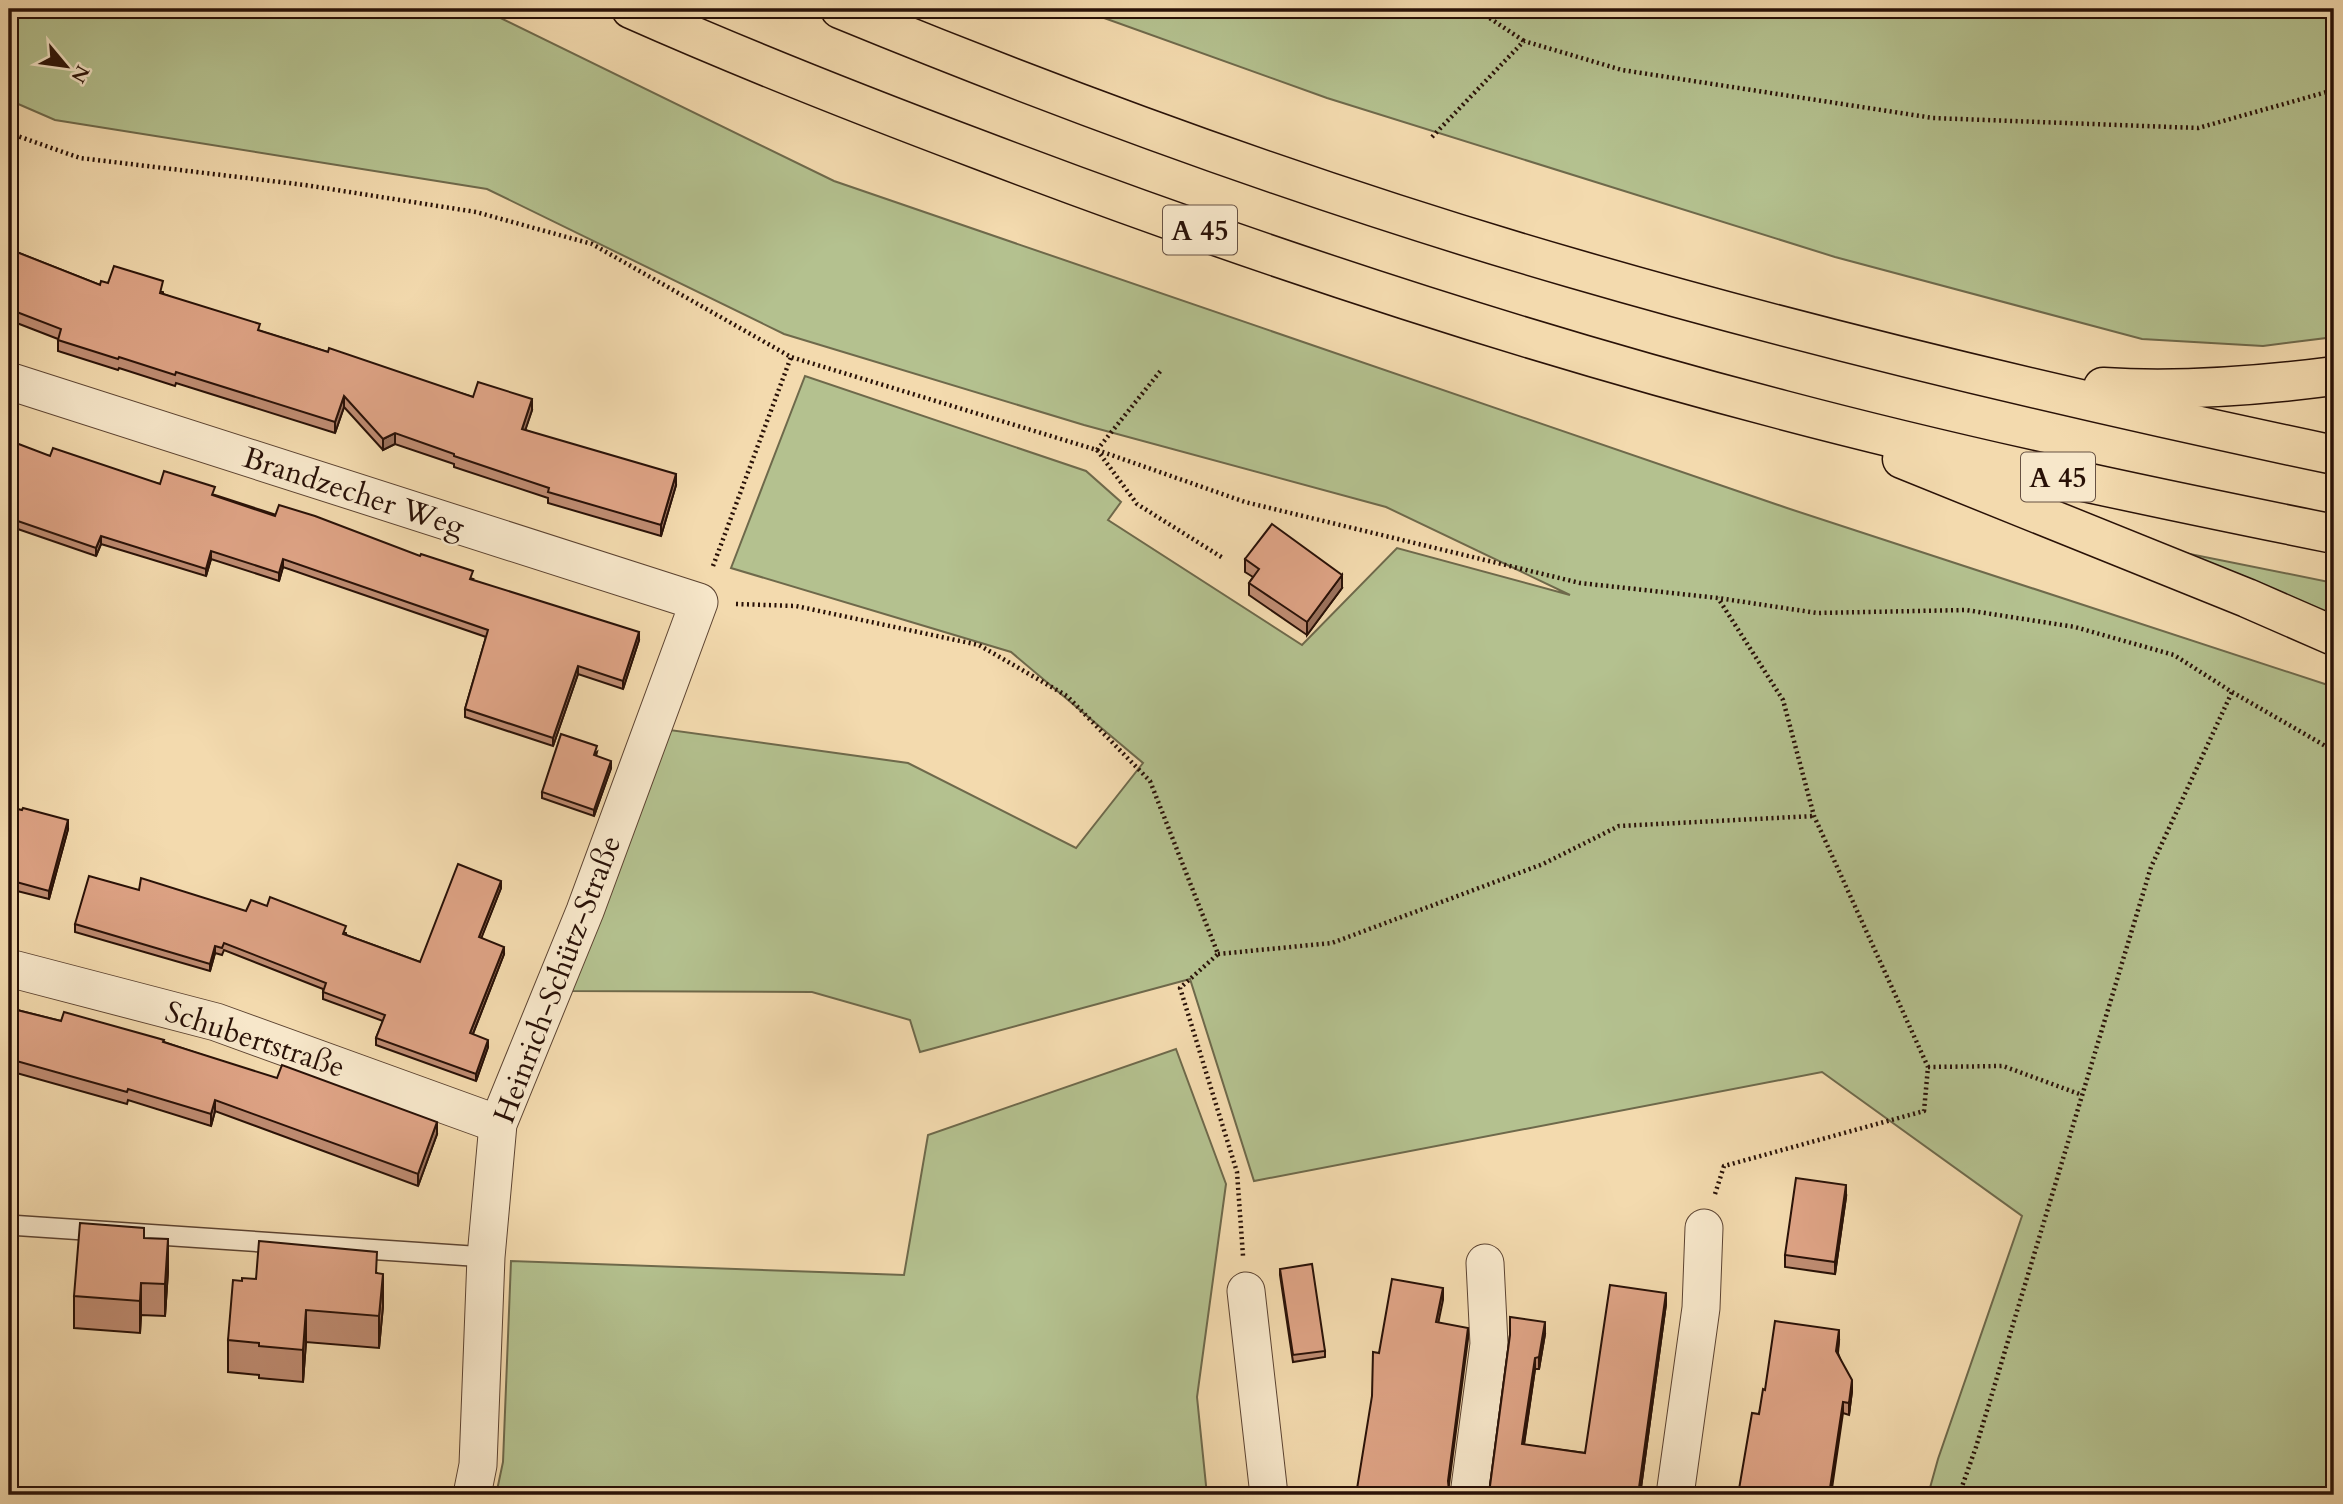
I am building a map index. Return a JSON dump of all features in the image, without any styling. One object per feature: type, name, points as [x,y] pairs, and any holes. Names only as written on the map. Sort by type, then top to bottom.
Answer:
[{"type":"highway","name":"A 45","points":[[631,9],[893,117],[1094,193],[1321,273],[1551,345],[1783,410],[2102,487],[2334,534]]},
{"type":"highway","name":"A 45","points":[[839,9],[1156,132],[1362,203],[1569,268],[1779,326],[1991,379],[2130,412],[2334,455]]},
{"type":"highway","points":[[1991,379],[2143,390],[2210,389],[2334,376]]},
{"type":"highway","points":[[1783,410],[2247,598],[2334,636]]},
{"type":"street","name":"Brandzecher Weg","points":[[9,381],[699,603]]},
{"type":"street","name":"Heinrich-Schütz-Straße","points":[[472,1495],[478,1465],[486,1257],[498,1124],[585,911],[699,603]]},
{"type":"street","name":"Schubertstraße","points":[[9,968],[216,1022],[498,1124]]},
{"type":"street","points":[[1675,1495],[1701,1308],[1704,1228]]},
{"type":"street","points":[[1469,1495],[1489,1344],[1485,1263]]},
{"type":"street","points":[[1246,1291],[1269,1495]]},
{"type":"lane","points":[[9,1225],[486,1257]]},
{"type":"path","points":[[1476,9],[1524,41],[1622,70],[1933,118],[2197,128],[2334,90]]},
{"type":"path","points":[[1432,137],[1524,41]]},
{"type":"path","points":[[9,132],[79,158],[305,185],[476,212],[592,244],[791,357],[1097,450],[1245,502],[1567,579],[1817,613],[1966,610],[2075,627],[2174,654],[2232,692],[2334,751]]},
{"type":"path","points":[[791,357],[699,603],[796,606],[979,645],[1067,696],[1150,781],[1218,954]]},
{"type":"path","points":[[1097,450],[1162,369]]},
{"type":"path","points":[[1097,450],[1137,505],[1223,558]]},
{"type":"path","points":[[1704,1228],[1724,1166],[1923,1111],[1928,1067],[1814,816],[1783,700],[1718,598]]},
{"type":"path","points":[[1959,1495],[1976,1447],[2151,867],[2232,692]]},
{"type":"path","points":[[1246,1291],[1237,1172],[1180,988],[1218,954],[1332,943],[1543,864],[1619,826],[1814,816]]},
{"type":"path","points":[[1928,1067],[2003,1066],[2082,1095]]},
{"type":"green space","points":[[9,9],[482,9],[834,181],[1787,508],[2334,687],[2334,1495],[1928,1495],[2022,1216],[1822,1072],[1254,1181],[1190,979],[920,1052],[910,1020],[812,992],[568,991],[670,730],[908,763],[1076,848],[1143,763],[1011,652],[731,568],[805,376],[1086,471],[1121,502],[1108,520],[1302,645],[1397,548],[1570,595],[1386,507],[1084,425],[784,334],[487,189],[55,120],[9,100]]},
{"type":"green space","points":[[1079,9],[2334,9],[2334,337],[2263,346],[2142,339],[1835,257],[1327,98]]},
{"type":"green space","points":[[2155,547],[2334,583],[2334,624]]},
{"type":"green space","points":[[1176,1049],[1226,1184],[1197,1397],[1207,1495],[496,1495],[503,1462],[511,1261],[904,1275],[928,1135]]},
{"type":"building","points":[[9,249],[100,285],[101,281],[108,283],[114,266],[163,281],[160,293],[260,324],[258,330],[328,352],[329,348],[473,397],[478,382],[532,399],[522,429],[676,474],[661,525],[548,492],[549,488],[395,433],[383,439],[344,396],[335,422],[176,372],[175,375],[58,340],[61,329],[9,309]]},
{"type":"building","points":[[16,443],[50,456],[53,448],[160,484],[164,471],[215,487],[212,495],[275,516],[279,505],[420,556],[421,554],[473,571],[470,579],[639,632],[623,681],[578,666],[553,738],[465,709],[488,630],[283,559],[279,573],[211,551],[206,569],[101,536],[96,548],[9,518],[9,449],[13,451]]},
{"type":"building","points":[[1272,524],[1342,575],[1307,622],[1249,583],[1259,569],[1245,559]]},
{"type":"building","points":[[561,734],[597,746],[594,755],[611,761],[594,810],[542,792]]},
{"type":"building","points":[[9,807],[68,820],[49,891],[9,880]]},
{"type":"building","points":[[458,864],[501,881],[479,937],[504,947],[470,1033],[488,1040],[476,1074],[376,1038],[385,1015],[323,992],[326,983],[224,943],[222,948],[215,946],[210,964],[75,924],[89,876],[139,890],[141,878],[246,911],[251,900],[267,906],[270,897],[346,926],[343,934],[420,962]]},
{"type":"building","points":[[9,1008],[61,1021],[64,1012],[164,1040],[163,1042],[277,1078],[282,1065],[437,1122],[418,1174],[215,1100],[211,1114],[128,1089],[127,1092],[13,1060],[12,1066],[9,1066]]},
{"type":"building","points":[[1796,1178],[1846,1185],[1835,1262],[1785,1255]]},
{"type":"building","points":[[80,1223],[144,1228],[144,1238],[168,1239],[165,1284],[141,1283],[140,1301],[74,1296]]},
{"type":"building","points":[[9,1229],[13,1229],[10,1269],[9,1269]]},
{"type":"building","points":[[259,1241],[377,1252],[376,1273],[383,1274],[379,1316],[306,1310],[303,1350],[228,1340],[233,1280],[256,1279]]},
{"type":"building","points":[[1312,1264],[1325,1351],[1293,1355],[1280,1269]]},
{"type":"building","points":[[1392,1279],[1443,1288],[1436,1322],[1468,1328],[1448,1481],[1449,1491],[1453,1495],[1356,1495],[1372,1396],[1373,1352],[1379,1353]]},
{"type":"building","points":[[1610,1285],[1666,1293],[1638,1495],[1486,1495],[1490,1486],[1510,1335],[1510,1317],[1545,1322],[1539,1357],[1535,1358],[1522,1444],[1585,1453]]},
{"type":"building","points":[[1775,1321],[1839,1330],[1836,1351],[1852,1380],[1849,1403],[1843,1402],[1829,1495],[1738,1495],[1752,1413],[1759,1414],[1763,1389],[1765,1390]]}]
